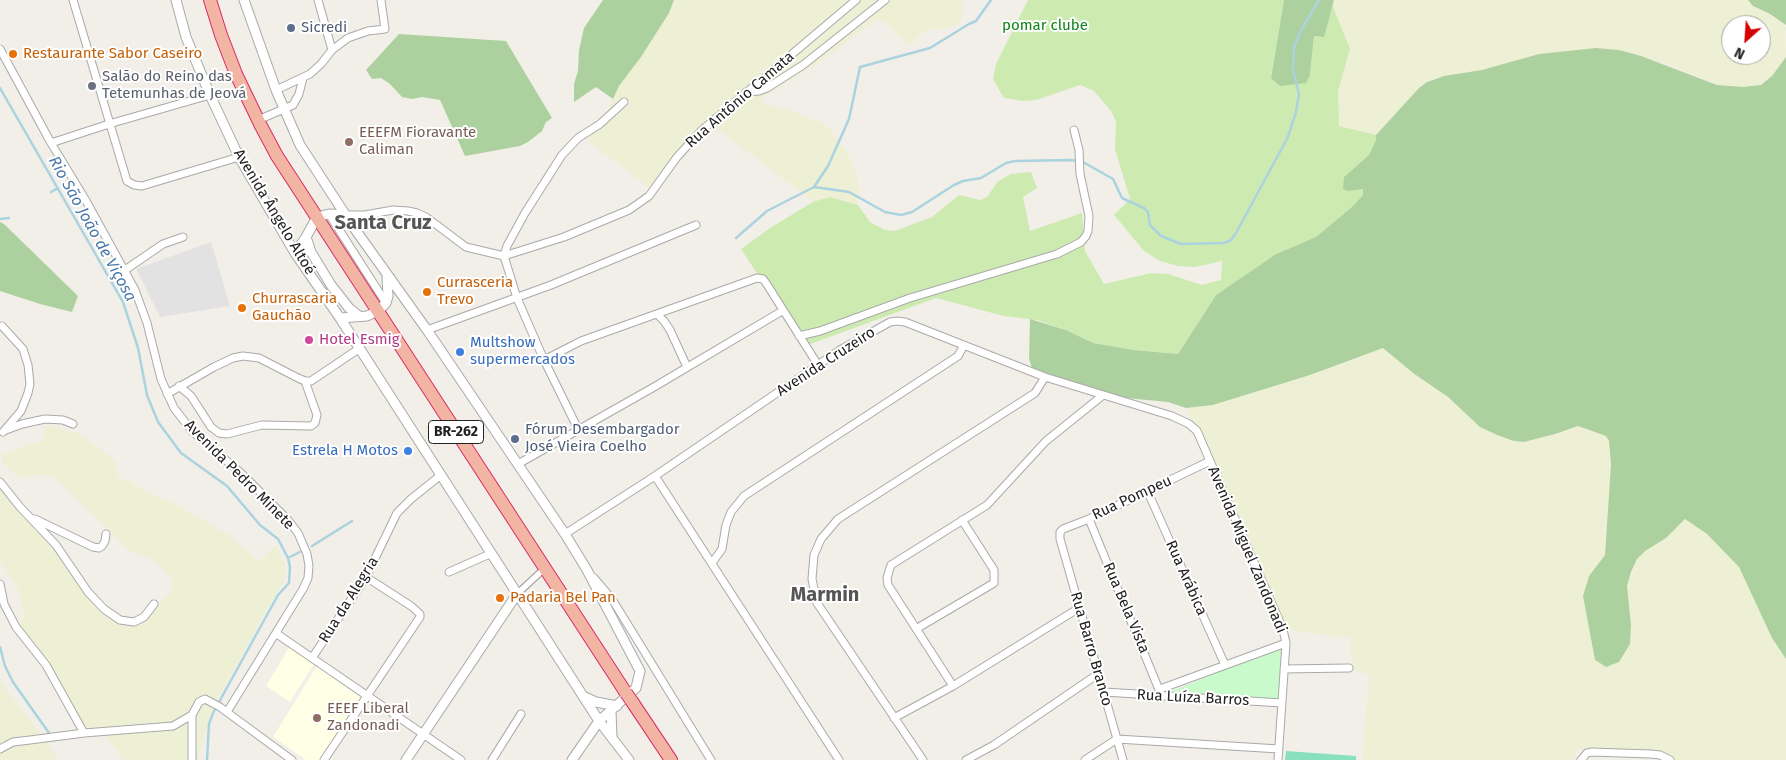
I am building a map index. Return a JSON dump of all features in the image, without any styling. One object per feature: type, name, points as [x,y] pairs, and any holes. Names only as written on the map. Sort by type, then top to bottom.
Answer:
[{"type":"highway","name":"BR-262","points":[[210,0],[233,65],[277,156],[323,216],[545,568],[632,694],[671,760]]},
{"type":"street","points":[[73,0],[127,180],[134,185],[142,186],[239,157]]},
{"type":"street","name":"Avenida Ângelo Altoé","points":[[176,0],[186,37],[239,157],[295,253],[360,348],[582,696],[629,760]]},
{"type":"street","points":[[244,0],[276,90],[300,144],[345,215],[427,330],[565,534],[587,570],[640,671],[632,694],[599,721],[572,760]]},
{"type":"street","points":[[318,0],[332,50]]},
{"type":"street","points":[[276,90],[303,78],[321,64],[332,50],[348,38],[385,29],[381,0]]},
{"type":"street","name":"Rua Antônio Camata","points":[[345,215],[365,215],[393,210],[408,210],[426,217],[466,246],[478,251],[504,256],[564,237],[629,210],[649,196],[687,145],[746,92],[856,0]]},
{"type":"street","points":[[746,92],[767,88],[803,65],[885,0]]},
{"type":"street","name":"Avenida Pedro Minete","points":[[0,49],[125,270],[142,307],[155,361],[167,394],[184,422],[268,499],[288,520],[298,533],[303,544],[310,566],[308,578],[277,634],[227,712]]},
{"type":"street","points":[[258,120],[293,105],[298,98],[303,78]]},
{"type":"street","points":[[52,143],[109,124],[210,95]]},
{"type":"street","points":[[578,429],[544,360],[517,298],[504,256],[507,246],[525,214],[562,155],[578,138],[600,124],[624,102]]},
{"type":"street","points":[[799,336],[828,328],[910,298],[1057,254],[1081,242],[1088,231],[1089,216],[1074,130]]},
{"type":"street","points":[[295,253],[323,216],[345,215]]},
{"type":"street","points":[[427,330],[573,277],[696,225]]},
{"type":"street","points":[[125,270],[163,244],[183,237]]},
{"type":"street","points":[[306,237],[311,252],[331,285],[349,308],[359,316]]},
{"type":"street","points":[[340,318],[367,316],[382,307],[389,290],[387,275]]},
{"type":"street","points":[[544,360],[581,341],[758,278],[766,283],[818,365]]},
{"type":"street","points":[[664,321],[667,310]]},
{"type":"street","points":[[518,464],[782,311]]},
{"type":"street","points":[[657,314],[664,321],[676,341],[687,367]]},
{"type":"street","name":"Avenida Cruzeiro","points":[[565,534],[655,476],[840,350],[890,322],[896,321],[905,322],[1044,377],[1172,416],[1189,424],[1197,431]]},
{"type":"street","points":[[1,433],[20,411],[30,384],[28,365],[23,349],[2,326]]},
{"type":"street","points":[[712,563],[722,549],[726,525],[731,512],[744,496],[958,356],[964,345]]},
{"type":"street","points":[[167,394],[214,367],[233,358],[243,356],[259,358],[305,381],[311,381],[360,348]]},
{"type":"street","points":[[923,760],[817,603],[812,579],[812,563],[817,547],[826,532],[838,519],[1035,393],[1044,377]]},
{"type":"street","points":[[179,386],[191,396],[211,426],[222,434],[262,425],[311,426],[315,423],[317,415],[305,381]]},
{"type":"street","points":[[953,686],[888,585],[888,571],[892,565],[987,505],[1046,441],[1102,396]]},
{"type":"street","points":[[1,433],[22,424],[45,419],[63,420],[73,424]]},
{"type":"street","name":"Avenida Miguel Zandonadi","points":[[1197,431],[1279,620],[1286,643],[1278,760]]},
{"type":"street","name":"Rua Pompeu","points":[[1060,538],[1060,532],[1063,529],[1210,461]]},
{"type":"street","name":"Rua da Alegria","points":[[312,658],[366,577],[397,513],[411,498],[441,475]]},
{"type":"street","points":[[655,476],[839,760]]},
{"type":"street","points":[[0,482],[56,545],[97,603],[114,617],[126,622],[134,622],[144,617],[154,604]]},
{"type":"street","name":"Rua Arábica","points":[[1147,490],[1224,665]]},
{"type":"street","points":[[28,515],[93,547],[99,548],[102,546],[106,534]]},
{"type":"street","name":"Rua Bela Vista","points":[[1088,519],[1161,693]]},
{"type":"street","points":[[916,629],[994,583],[994,570],[962,520]]},
{"type":"street","name":"Rua Barro Branco","points":[[1060,538],[1123,760]]},
{"type":"street","points":[[449,572],[492,554]]},
{"type":"street","points":[[406,760],[517,594],[545,568]]},
{"type":"street","points":[[587,570],[612,599],[711,760]]},
{"type":"street","points":[[324,760],[420,617],[417,610],[366,577]]},
{"type":"street","points":[[0,584],[4,604],[16,627],[46,665],[84,733]]},
{"type":"street","points":[[894,718],[953,686],[1079,608]]},
{"type":"street","points":[[277,634],[461,760]]},
{"type":"street","points":[[1161,693],[1224,665],[1286,643]]},
{"type":"street","points":[[1284,669],[1349,668]]},
{"type":"street","points":[[966,760],[994,745],[1098,674]]},
{"type":"street","name":"Rua Luíza Barros","points":[[1104,692],[1161,693],[1282,703]]},
{"type":"street","points":[[582,696],[614,708]]},
{"type":"street","points":[[192,760],[192,715],[199,702],[203,699],[209,700],[220,707],[292,760]]},
{"type":"street","points":[[612,738],[614,708]]},
{"type":"street","points":[[492,760],[521,714]]},
{"type":"street","points":[[0,749],[13,742],[84,733],[173,726],[192,715]]},
{"type":"street","points":[[1086,760],[1117,739],[1279,749]]},
{"type":"street","points":[[1582,758],[1587,753],[1592,752],[1660,756],[1670,760]]},
{"type":"shaded area","points":[[674,0],[961,0],[964,8],[959,24],[944,30],[928,29],[918,35],[914,43],[907,45],[886,23],[875,20],[823,60],[759,100],[825,124],[847,151],[855,169],[859,186],[858,205],[830,197],[813,202],[713,126],[701,137],[656,193],[587,140],[603,120],[619,86],[641,57],[669,13]]},
{"type":"shaded area","points":[[1334,0],[1748,0],[1753,6],[1770,15],[1721,15],[1721,65],[1771,65],[1771,16],[1785,23],[1786,57],[1772,76],[1761,85],[1743,87],[1718,85],[1669,65],[1619,50],[1596,48],[1539,54],[1482,70],[1444,76],[1427,82],[1419,88],[1376,135],[1339,126],[1338,91],[1350,49],[1332,4]]},
{"type":"shaded area","points":[[211,242],[230,306],[160,317],[136,269]]},
{"type":"shaded area","points":[[1383,348],[1413,373],[1448,397],[1480,427],[1497,435],[1514,441],[1524,442],[1578,426],[1606,436],[1609,441],[1611,464],[1605,555],[1589,576],[1583,596],[1595,660],[1606,667],[1619,662],[1630,644],[1631,625],[1627,586],[1637,559],[1645,551],[1666,538],[1685,519],[1707,534],[1739,567],[1772,638],[1786,659],[1786,760],[1673,760],[1667,756],[1649,752],[1578,749],[1574,760],[1362,760],[1369,675],[1352,669],[1350,646],[1352,639],[1282,627],[1257,559],[1186,408],[1214,405],[1310,375]]},
{"type":"shaded area","points":[[44,426],[57,427],[77,433],[99,447],[115,461],[119,472],[117,477],[124,481],[127,479],[148,493],[173,503],[226,533],[255,557],[256,564],[276,545],[284,560],[286,571],[283,584],[265,612],[216,701],[198,760],[123,760],[103,732],[82,725],[17,625],[24,617],[21,599],[17,587],[0,562],[0,485],[63,555],[94,605],[115,619],[133,620],[155,607],[170,593],[172,581],[155,561],[129,550],[60,482],[52,477],[37,474],[21,479],[2,463],[2,455],[31,443],[44,441]]},
{"type":"shaded area","points":[[289,648],[314,664],[290,702],[266,686]]},
{"type":"shaded area","name":"EEEF Liberal Zandonadi","points":[[317,666],[362,699],[323,760],[306,760],[273,737]]},
{"type":"shaded area","points":[[0,681],[45,739],[59,760],[0,760]]},
{"type":"green space","points":[[603,0],[674,0],[669,13],[641,57],[619,86],[613,99],[596,87],[574,102],[574,84],[578,71],[579,50],[584,28]]},
{"type":"green space","name":"pomar clube","points":[[1028,0],[1284,0],[1271,77],[1310,75],[1314,36],[1324,36],[1332,4],[1350,49],[1338,91],[1339,126],[1376,135],[1376,140],[1369,155],[1344,177],[1348,191],[1363,188],[1363,195],[1353,206],[1316,237],[1276,254],[1216,295],[1178,354],[1134,350],[1093,343],[1066,330],[1037,320],[1004,316],[936,298],[805,346],[741,249],[770,228],[813,202],[830,197],[858,205],[870,222],[885,230],[895,231],[932,217],[959,195],[980,200],[987,197],[998,181],[1011,174],[1031,172],[1037,188],[1023,197],[1030,231],[1082,213],[1085,251],[1104,284],[1151,273],[1168,274],[1202,285],[1221,280],[1222,261],[1195,267],[1178,266],[1160,261],[1144,251],[1114,215],[1130,199],[1115,149],[1116,121],[1111,111],[1094,91],[1080,85],[1036,100],[1023,101],[1004,98],[993,79],[996,64]]},
{"type":"green space","points":[[1284,0],[1334,0],[1324,37],[1314,36],[1310,75],[1306,83],[1280,86],[1271,78]]},
{"type":"green space","points":[[1748,0],[1786,0],[1786,25],[1770,14],[1753,6]]},
{"type":"green space","points":[[399,34],[506,41],[552,118],[546,122],[542,131],[520,146],[465,156],[440,100],[422,97],[412,99],[402,97],[390,84],[381,78],[372,79],[366,70]]},
{"type":"green space","points":[[1596,48],[1619,50],[1641,56],[1717,85],[1743,87],[1761,85],[1772,76],[1786,57],[1786,659],[1772,638],[1739,567],[1707,534],[1685,519],[1666,538],[1645,551],[1637,559],[1631,572],[1627,586],[1631,625],[1630,644],[1619,662],[1606,667],[1595,660],[1583,596],[1589,576],[1605,555],[1611,464],[1609,441],[1606,436],[1578,426],[1524,442],[1514,441],[1497,435],[1480,427],[1448,397],[1413,373],[1383,348],[1310,375],[1213,405],[1186,408],[1168,402],[1116,397],[1033,371],[1029,359],[1030,319],[1066,330],[1093,343],[1134,350],[1178,354],[1216,295],[1276,254],[1316,237],[1353,206],[1363,195],[1363,189],[1348,191],[1343,189],[1344,177],[1369,155],[1376,140],[1376,135],[1419,88],[1427,82],[1444,76],[1482,70],[1539,54]]},
{"type":"green space","points":[[0,222],[78,296],[72,312],[0,291]]},
{"type":"green space","points":[[1285,644],[1281,702],[1163,695]]},
{"type":"green space","points":[[1286,751],[1356,756],[1356,760],[1285,760]]},
{"type":"waterway","points":[[736,238],[767,211],[814,187],[828,166],[849,119],[860,67],[930,48],[976,21],[991,0]]},
{"type":"waterway","points":[[814,187],[849,192],[885,212],[901,215],[912,212],[954,185],[963,181],[981,178],[1006,163],[1015,161],[1072,160],[1083,162],[1113,179],[1122,198],[1144,208],[1148,212],[1150,225],[1161,236],[1181,244],[1224,243],[1231,240],[1236,233],[1288,137],[1296,112],[1299,94],[1293,70],[1294,47],[1301,30],[1319,0]]},
{"type":"waterway","name":"Rio São João de Viçosa","points":[[0,88],[123,302],[138,348],[147,395],[158,422],[181,453],[227,486],[260,525],[278,539],[288,558],[290,567],[289,583],[278,595],[213,713],[209,724],[207,760]]},
{"type":"waterway","points":[[51,192],[58,188]]},
{"type":"waterway","points":[[0,219],[9,218]]},
{"type":"waterway","points":[[312,546],[352,521]]},
{"type":"waterway","points":[[288,558],[300,552]]},
{"type":"waterway","points":[[0,647],[5,666],[13,682],[49,733]]},
{"type":"place","name":"Sicredi","points":[[291,28]]},
{"type":"place","name":"Restaurante Sabor Caseiro","points":[[13,54]]},
{"type":"place","name":"Salão do Reino das Tetemunhas de Jeová","points":[[92,86]]},
{"type":"place","name":"EEEFM Fioravante Caliman","points":[[349,142]]},
{"type":"place","name":"Currasceria Trevo","points":[[427,292]]},
{"type":"place","name":"Churrascaria Gauchão","points":[[242,308]]},
{"type":"place","name":"Hotel Esmig","points":[[309,340]]},
{"type":"place","name":"Multshow supermercados","points":[[460,352]]},
{"type":"place","name":"Fórum Desembargador José Vieira Coelho","points":[[515,439]]},
{"type":"place","name":"Estrela H Motos","points":[[408,451]]},
{"type":"place","name":"Padaria Bel Pan","points":[[500,598]]},
{"type":"place","name":"EEEF Liberal Zandonadi","points":[[317,718]]},
{"type":"district","name":"Santa Cruz","points":[[383,223]]},
{"type":"district","name":"Marmin","points":[[825,595]]}]
